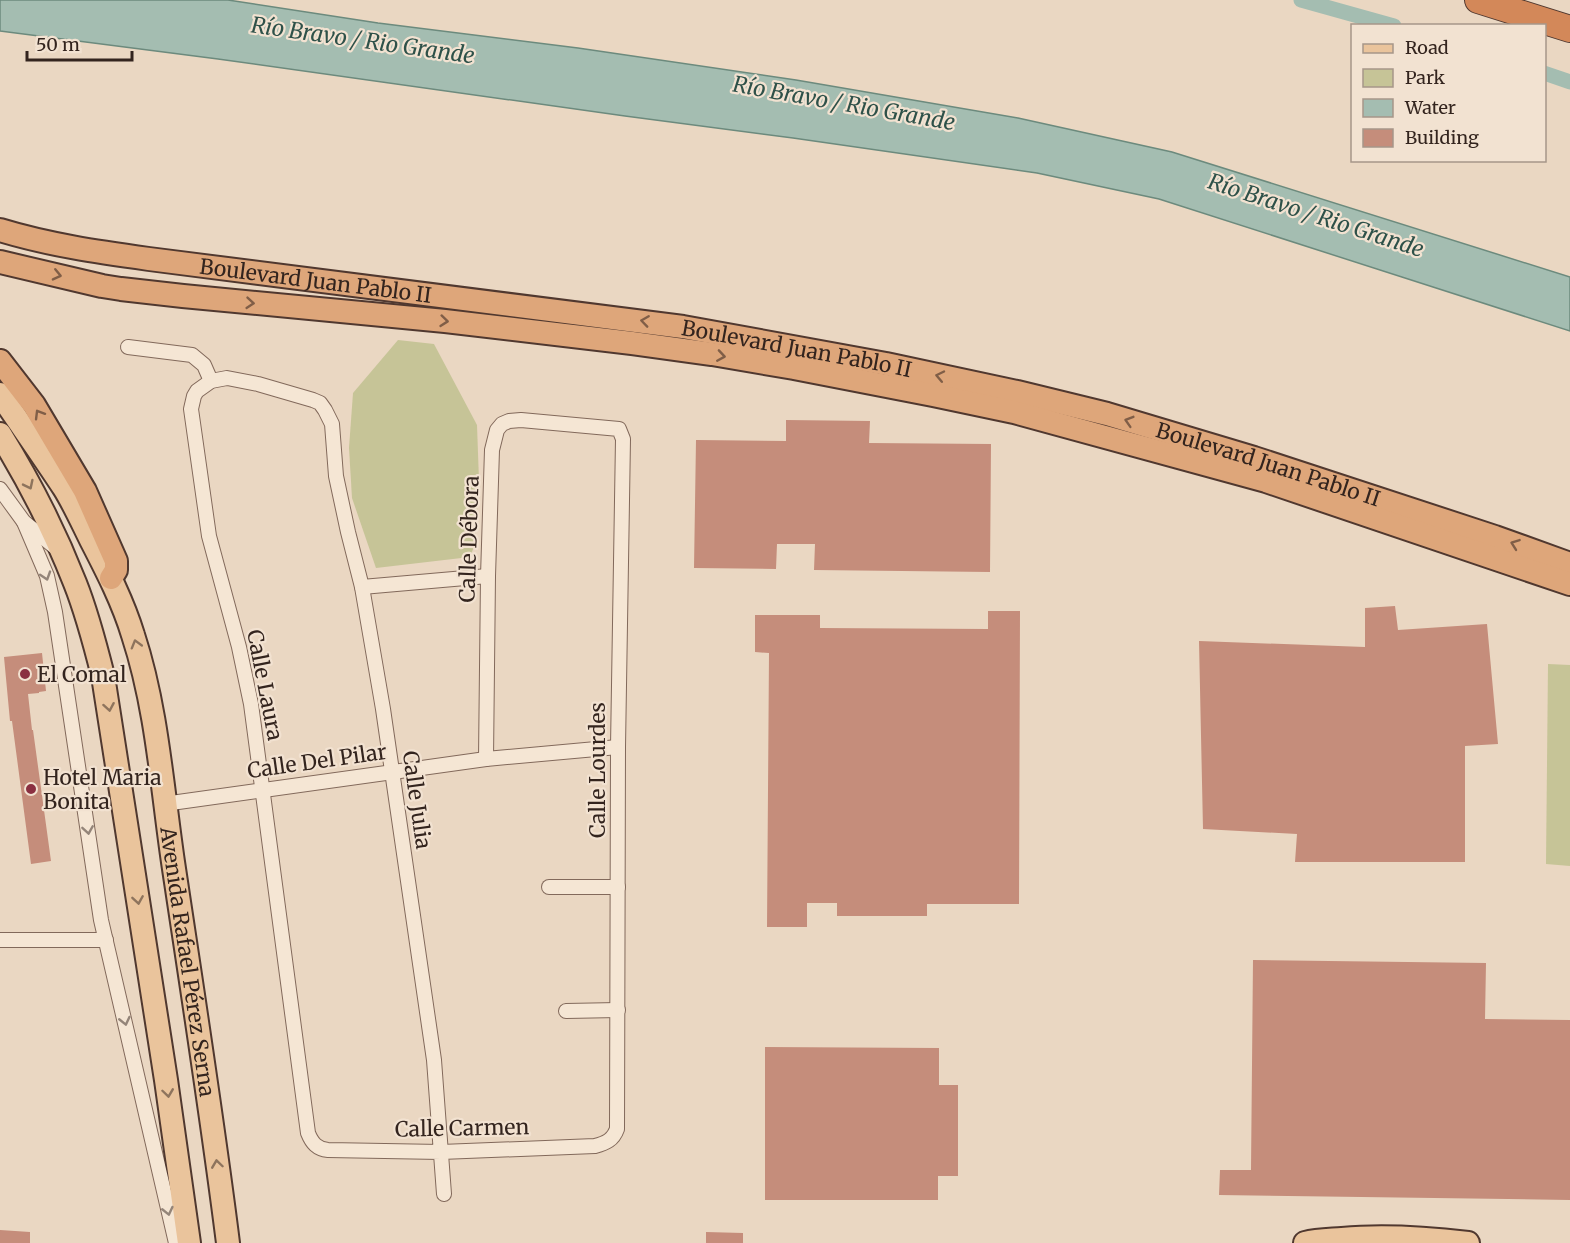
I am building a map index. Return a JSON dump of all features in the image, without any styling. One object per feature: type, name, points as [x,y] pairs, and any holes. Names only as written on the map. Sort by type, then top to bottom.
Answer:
[{"type":"highway","points":[[1478,0],[1570,29]]},
{"type":"highway","name":"Boulevard Juan Pablo II","points":[[0,230],[77,248],[149,259],[683,327],[885,364],[1017,392],[1107,414],[1243,455],[1495,537],[1570,564]]},
{"type":"highway","name":"Boulevard Juan Pablo II","points":[[7,267],[131,290],[445,321],[700,352],[933,395],[1014,412],[1266,481],[1570,584]]},
{"type":"highway","points":[[0,361],[34,405],[85,491],[116,561],[116,570],[111,578]]},
{"type":"main road","name":"Avenida Rafael Pérez Serna","points":[[0,394],[65,490],[111,578],[133,634],[143,671],[156,738],[228,1243]]},
{"type":"main road","name":"Avenida Rafael Pérez Serna","points":[[0,434],[23,473],[75,583],[90,628],[105,687],[189,1243]]},
{"type":"main road","points":[[1305,1243],[1364,1237],[1432,1238],[1468,1243]]},
{"type":"street","points":[[128,347],[192,355],[204,365],[211,381]]},
{"type":"street","name":"Calle Julia","points":[[211,381],[226,378],[258,384],[313,400],[320,404],[332,424],[336,476],[362,587],[381,700],[434,1060],[444,1194]]},
{"type":"street","name":"Calle Laura","points":[[211,381],[197,391],[192,402],[195,445],[209,536],[239,647],[251,704],[308,1133]]},
{"type":"street","name":"Calle Débora","points":[[486,759],[492,450],[497,430],[502,424],[521,420],[603,428]]},
{"type":"street","name":"Calle Lourdes","points":[[603,428],[619,429],[623,439],[618,747],[617,1129]]},
{"type":"street","points":[[0,489],[24,522],[47,576],[55,612],[101,920],[176,1243]]},
{"type":"street","points":[[24,522],[62,553]]},
{"type":"street","points":[[362,587],[488,576]]},
{"type":"street","name":"Calle Del Pilar","points":[[164,804],[486,759],[618,747]]},
{"type":"street","points":[[549,886],[618,887]]},
{"type":"street","points":[[0,940],[106,940]]},
{"type":"street","points":[[566,1011],[618,1010]]},
{"type":"street","name":"Calle Carmen","points":[[308,1133],[315,1145],[324,1150],[441,1152],[595,1146],[609,1141],[617,1129]]},
{"type":"green space","points":[[398,340],[434,344],[477,425],[479,481],[475,544],[470,557],[376,568],[352,498],[349,448],[353,393]]},
{"type":"green space","points":[[1548,664],[1570,665],[1570,866],[1546,864]]},
{"type":"water","name":"Río Bravo / Rio Grande","points":[[0,0],[228,0],[378,23],[578,48],[796,80],[1018,118],[1172,152],[1570,277],[1570,331],[1159,199],[1037,173],[218,59],[0,31]]},
{"type":"building","points":[[786,420],[870,421],[869,443],[991,444],[990,572],[814,570],[815,544],[777,544],[776,569],[694,568],[696,440],[786,441]]},
{"type":"building","points":[[1395,606],[1398,630],[1487,624],[1498,744],[1465,746],[1465,862],[1295,862],[1297,834],[1203,829],[1199,641],[1365,647],[1365,608]]},
{"type":"building","points":[[988,611],[1020,611],[1019,904],[927,904],[927,916],[837,916],[837,903],[807,903],[807,927],[767,927],[769,653],[755,652],[755,615],[820,615],[820,628],[988,629]]},
{"type":"building","points":[[42,653],[46,691],[28,694],[51,861],[31,864],[12,721],[10,721],[4,657]]},
{"type":"building","points":[[1253,960],[1486,963],[1485,1019],[1570,1020],[1570,1200],[1219,1195],[1220,1170],[1251,1170]]},
{"type":"building","points":[[765,1047],[939,1048],[939,1085],[958,1085],[958,1176],[938,1176],[938,1200],[765,1200]]},
{"type":"building","points":[[0,1230],[30,1232],[30,1243],[0,1243]]},
{"type":"building","points":[[706,1232],[743,1233],[743,1243],[706,1243]]},
{"type":"waterway","points":[[1301,0],[1387,24]]},
{"type":"waterway","points":[[1546,74],[1570,82]]},
{"type":"place","name":"El Comal","points":[[25,674]]},
{"type":"place","name":"Hotel Maria Bonita","points":[[31,789]]}]
